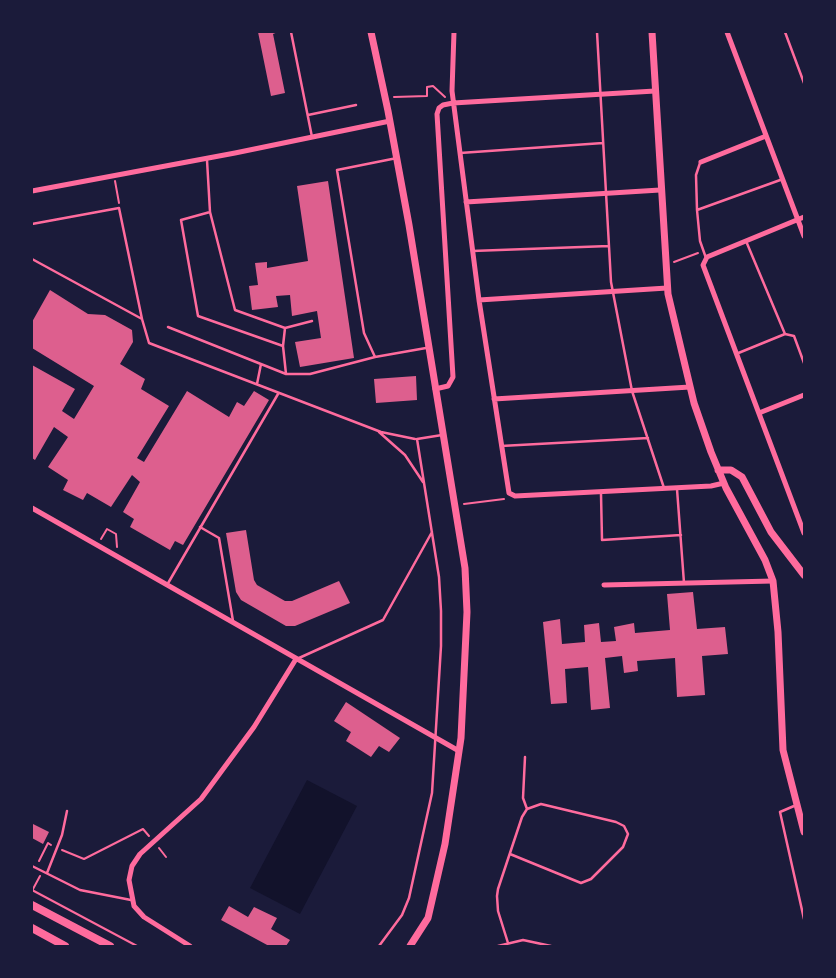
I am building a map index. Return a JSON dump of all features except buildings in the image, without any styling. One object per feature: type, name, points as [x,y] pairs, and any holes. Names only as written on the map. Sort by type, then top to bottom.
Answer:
[{"type":"main road","points":[[32,905],[105,945]]},
{"type":"main road","points":[[32,928],[65,947]]},
{"type":"street","points":[[371,32],[397,158],[455,505],[465,568],[467,612],[459,751],[446,844],[431,906],[424,926],[410,947]]},
{"type":"street","points":[[454,32],[451,81],[453,103],[479,300],[511,495],[677,488],[724,483]]},
{"type":"street","points":[[652,32],[667,288],[690,387],[718,470],[765,560],[773,581],[783,750],[804,832]]},
{"type":"street","points":[[727,32],[783,179],[801,218],[804,236]]},
{"type":"street","points":[[434,389],[448,386],[453,377],[437,113],[441,106],[453,103],[654,91]]},
{"type":"street","points":[[32,191],[207,159],[390,121]]},
{"type":"street","points":[[701,162],[766,136]]},
{"type":"street","points":[[466,202],[660,190]]},
{"type":"street","points":[[801,218],[705,260],[703,267],[804,533]]},
{"type":"street","points":[[479,300],[667,288]]},
{"type":"street","points":[[494,398],[690,387]]},
{"type":"street","points":[[759,413],[804,396]]},
{"type":"street","points":[[718,470],[729,469],[741,475],[771,532],[804,575]]},
{"type":"street","points":[[32,508],[459,751]]},
{"type":"street","points":[[604,585],[773,581]]},
{"type":"street","points":[[190,947],[144,917],[134,906],[129,880],[136,859],[201,799],[254,727],[296,659]]},
{"type":"lane","points":[[291,32],[312,137]]},
{"type":"lane","points":[[597,32],[612,292],[632,391],[664,488]]},
{"type":"lane","points":[[785,32],[804,83]]},
{"type":"lane","points":[[308,115],[356,105]]},
{"type":"lane","points":[[460,153],[603,143]]},
{"type":"lane","points":[[375,357],[364,333],[337,170],[397,158]]},
{"type":"lane","points":[[207,159],[210,212],[235,310],[285,328],[312,321]]},
{"type":"lane","points":[[701,162],[695,175],[700,241],[705,260]]},
{"type":"lane","points":[[697,210],[783,179]]},
{"type":"lane","points":[[32,224],[119,208],[149,343],[410,440],[442,435]]},
{"type":"lane","points":[[210,212],[181,220],[198,316],[283,346]]},
{"type":"lane","points":[[746,241],[785,334]]},
{"type":"lane","points":[[472,251],[609,246]]},
{"type":"lane","points":[[32,259],[142,319]]},
{"type":"lane","points":[[168,327],[286,373],[310,374],[375,357],[428,348]]},
{"type":"lane","points":[[285,328],[283,346],[286,373]]},
{"type":"lane","points":[[736,354],[785,334],[794,336],[804,363]]},
{"type":"lane","points":[[257,384],[261,364]]},
{"type":"lane","points":[[166,585],[278,393]]},
{"type":"lane","points":[[373,428],[405,455],[424,485]]},
{"type":"lane","points":[[501,446],[648,438]]},
{"type":"lane","points":[[379,947],[402,915],[409,898],[432,793],[441,646],[439,577],[417,439]]},
{"type":"lane","points":[[677,488],[684,583]]},
{"type":"lane","points":[[601,491],[601,540],[681,536]]},
{"type":"lane","points":[[200,527],[219,538],[233,622]]},
{"type":"lane","points":[[296,659],[383,620],[432,532]]},
{"type":"lane","points":[[525,757],[523,798],[527,809]]},
{"type":"lane","points":[[508,943],[498,911],[497,896],[510,854],[522,817],[527,809],[541,804],[619,823],[627,831],[627,842],[591,878],[581,883],[510,854]]},
{"type":"lane","points":[[797,805],[780,811],[804,919]]},
{"type":"lane","points":[[45,872],[62,835],[67,811]]},
{"type":"lane","points":[[32,866],[80,890],[131,900]]},
{"type":"lane","points":[[498,947],[508,943],[531,941],[551,947]]},
{"type":"path","points":[[386,97],[427,96],[427,87],[433,86],[453,103]]},
{"type":"path","points":[[114,176],[119,208]]},
{"type":"path","points":[[679,261],[699,253]]},
{"type":"path","points":[[455,505],[505,499],[511,495]]},
{"type":"path","points":[[107,528],[116,534],[117,557]]},
{"type":"path","points":[[96,853],[143,829]]},
{"type":"path","points":[[161,851],[166,857]]},
{"type":"path","points":[[45,872],[32,890],[137,947]]},
{"type":"shaded area","points":[[307,780],[357,806],[300,914],[250,888]]}]
